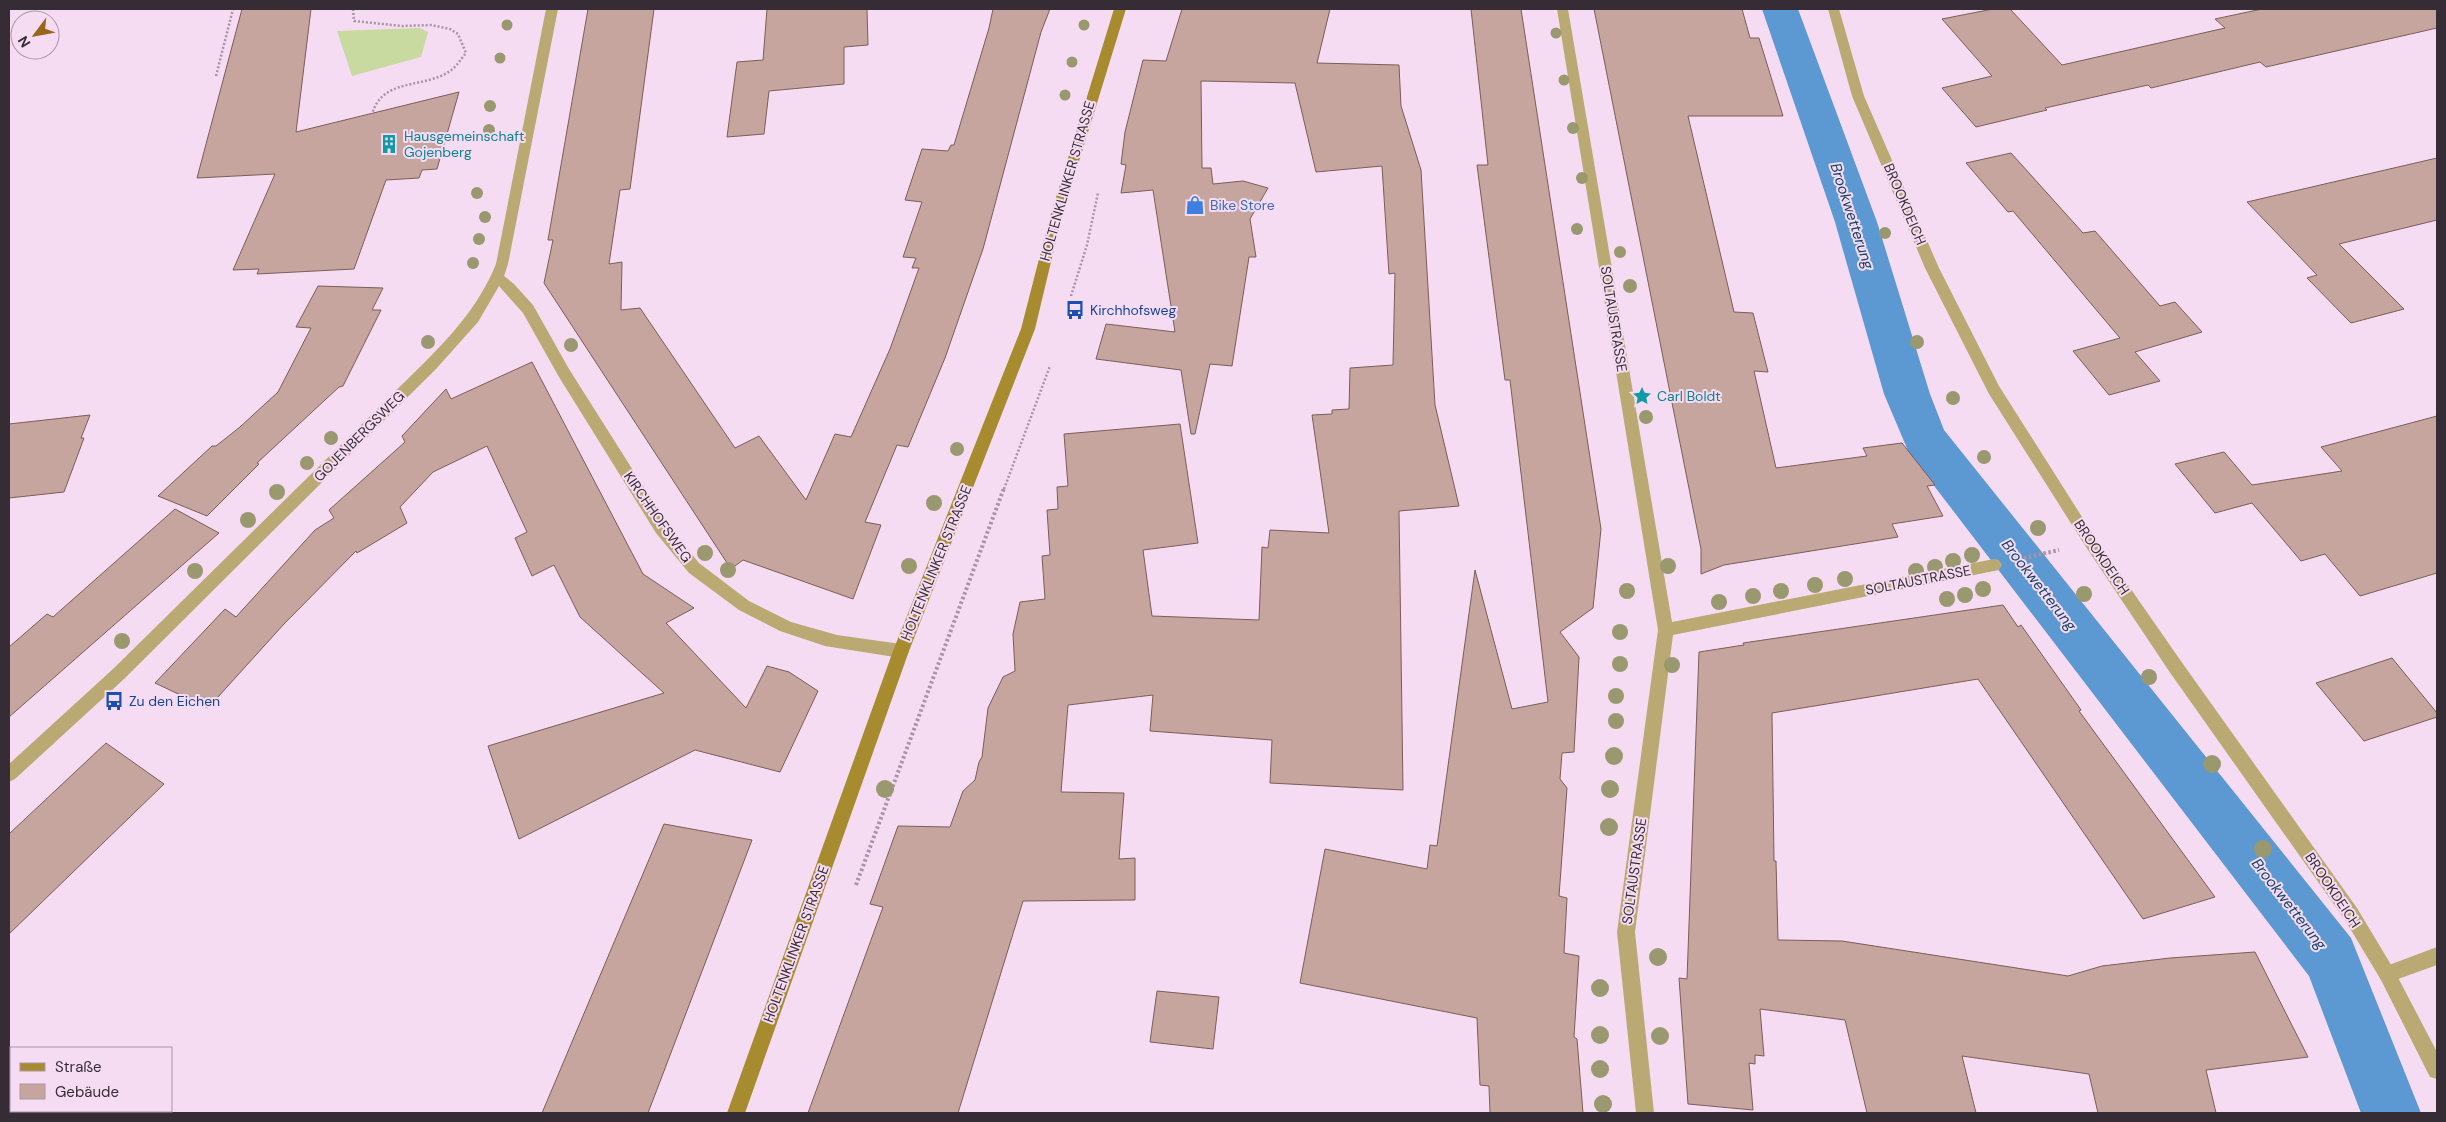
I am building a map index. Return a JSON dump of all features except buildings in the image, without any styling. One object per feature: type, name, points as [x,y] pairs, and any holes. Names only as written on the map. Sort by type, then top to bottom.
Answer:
[{"type":"main road","name":"HOLTENKLINKER STRASSE","points":[[736,1113],[901,651],[1028,329],[1055,220],[1120,9]]},
{"type":"street","name":"GOJENBERGSWEG","points":[[9,774],[100,690],[441,355],[467,327],[498,278],[502,264],[552,9]]},
{"type":"street","name":"SOLTAUSTRASSE","points":[[1562,9],[1666,630],[1626,932],[1645,1113]]},
{"type":"street","name":"BROOKDEICH","points":[[1833,9],[1858,96],[1932,268],[1994,390],[2091,543],[2177,669],[2351,914],[2387,974],[2437,1070]]},
{"type":"street","name":"KIRCHHOFSWEG","points":[[498,278],[511,287],[527,307],[564,372],[656,520],[693,567],[722,590],[763,616],[799,632],[834,641],[901,651]]},
{"type":"street","name":"SOLTAUSTRASSE","points":[[1666,630],[1994,565]]},
{"type":"street","points":[[2387,974],[2437,956]]},
{"type":"path","points":[[216,76],[233,9]]},
{"type":"path","points":[[353,9],[354,21],[402,26],[431,25],[450,29],[458,34],[466,53],[450,72],[380,95],[372,106],[372,114]]},
{"type":"green space","points":[[420,28],[428,32],[421,57],[352,76],[337,31]]},
{"type":"waterway","name":"Brookwetterung","points":[[1780,9],[1856,222],[1907,394],[1925,440],[2331,958],[2391,1113]]},
{"type":"place","name":"Hausgemeinschaft Gojenberg","points":[[389,144]]},
{"type":"place","name":"Bike Store","points":[[1195,205]]},
{"type":"place","name":"Kirchhofsweg","points":[[1075,310]]},
{"type":"place","name":"Carl Boldt","points":[[1642,396]]},
{"type":"place","name":"Zu den Eichen","points":[[114,701]]}]
